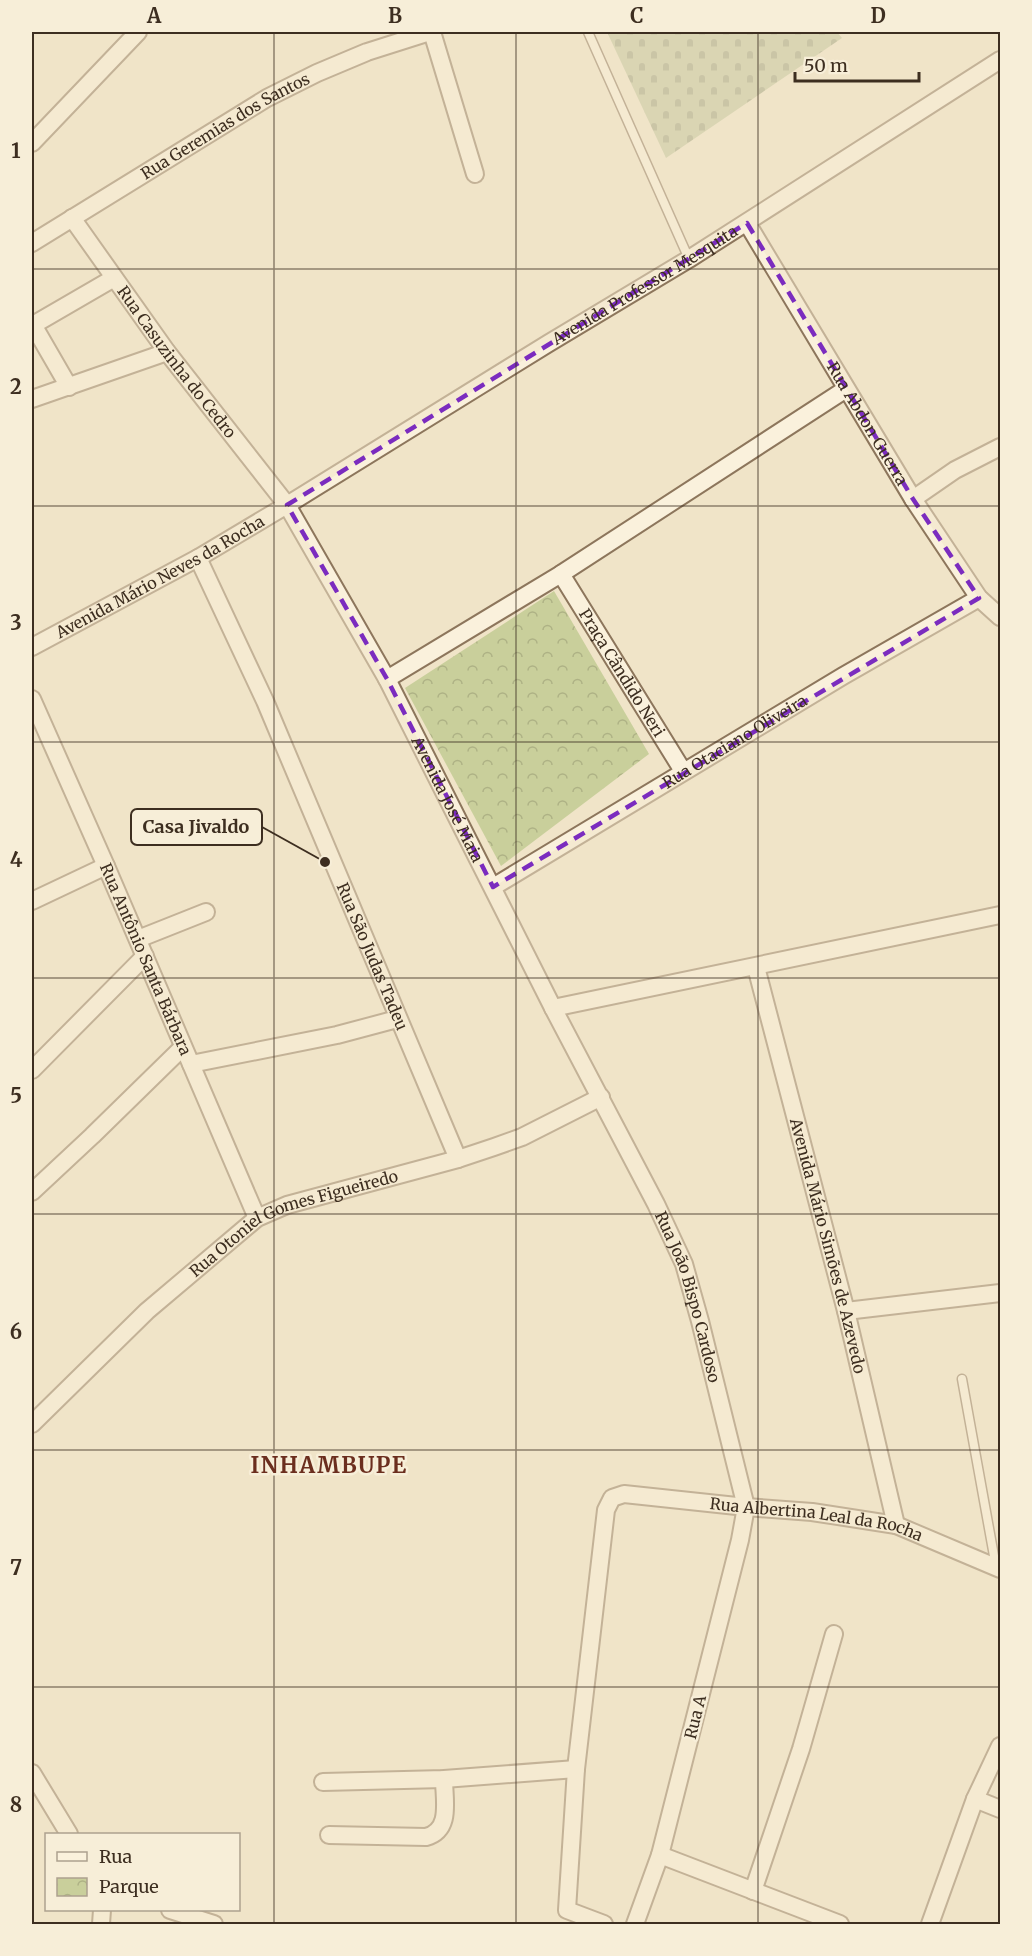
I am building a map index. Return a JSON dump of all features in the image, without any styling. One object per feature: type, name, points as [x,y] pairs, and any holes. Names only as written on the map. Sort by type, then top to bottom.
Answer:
[{"type":"street","points":[[32,143],[138,32]]},
{"type":"street","points":[[431,32],[475,174]]},
{"type":"street","name":"Rua Geremias dos Santos","points":[[32,243],[267,98],[337,64],[431,32]]},
{"type":"street","name":"Avenida Professor Mesquita","points":[[287,505],[747,223],[1000,60]]},
{"type":"street","name":"Rua Casuzinha do Cedro","points":[[72,218],[167,352],[287,505]]},
{"type":"street","name":"Rua Abdon Guerra","points":[[747,223],[913,499],[979,598],[1000,616]]},
{"type":"street","points":[[69,387],[32,324],[114,278]]},
{"type":"street","points":[[32,399],[167,352]]},
{"type":"street","points":[[387,680],[561,574],[846,389]]},
{"type":"street","points":[[913,499],[955,470],[1000,447]]},
{"type":"street","name":"Avenida Mário Neves da Rocha","points":[[32,647],[198,558],[287,505]]},
{"type":"street","name":"Avenida José Maia","points":[[287,505],[387,680],[553,1008],[601,1097]]},
{"type":"street","name":"Rua São Judas Tadeu","points":[[198,558],[265,701],[397,1019],[458,1159]]},
{"type":"street","name":"Praça Cândido Neri","points":[[561,574],[683,771]]},
{"type":"street","name":"Rua Otaciano Oliveira","points":[[493,887],[683,771],[979,598]]},
{"type":"street","name":"Rua Antônio Santa Bárbara","points":[[32,699],[257,1218]]},
{"type":"street","points":[[32,901],[106,866]]},
{"type":"street","points":[[138,939],[206,912]]},
{"type":"street","points":[[553,1008],[1000,915]]},
{"type":"street","points":[[32,1070],[145,956]]},
{"type":"street","name":"Avenida Mário Simões de Azevedo","points":[[756,967],[846,1311],[896,1526]]},
{"type":"street","points":[[191,1064],[337,1035],[397,1019]]},
{"type":"street","points":[[32,1192],[183,1047]]},
{"type":"street","name":"Rua Otoniel Gomes Figueiredo","points":[[32,1424],[147,1311],[257,1218],[287,1205],[458,1159],[522,1137],[601,1097]]},
{"type":"street","name":"Rua João Bispo Cardoso","points":[[601,1097],[684,1264],[746,1507]]},
{"type":"street","points":[[846,1311],[1000,1293]]},
{"type":"street","name":"Rua Albertina Leal da Rocha","points":[[576,1769],[606,1510],[612,1498],[624,1494],[836,1514],[896,1526],[998,1568]]},
{"type":"street","name":"Rua A","points":[[635,1924],[660,1855],[740,1540],[746,1507]]},
{"type":"street","points":[[753,1891],[801,1749],[834,1634]]},
{"type":"street","points":[[930,1924],[975,1799],[1000,1746]]},
{"type":"street","points":[[323,1782],[444,1779],[576,1769],[567,1910],[604,1924]]},
{"type":"street","points":[[32,1773],[68,1833]]},
{"type":"street","points":[[329,1835],[426,1837],[433,1835],[439,1831],[445,1819],[444,1779]]},
{"type":"street","points":[[975,1799],[1000,1809]]},
{"type":"street","points":[[660,1855],[840,1924]]},
{"type":"street","points":[[173,1911],[208,1923]]},
{"type":"lane","points":[[588,32],[689,259]]},
{"type":"lane","points":[[962,1379],[998,1568]]},
{"type":"highlighted area","points":[[747,223],[913,499],[979,598],[493,887],[387,679],[287,505]]},
{"type":"green space","points":[[607,32],[837,32],[842,38],[666,158]]},
{"type":"green space","points":[[554,591],[649,754],[501,866],[405,688]]},
{"type":"place","name":"Casa Jivaldo","points":[[325,862]]},
{"type":"district","name":"INHAMBUPE","points":[[329,1465]]}]
